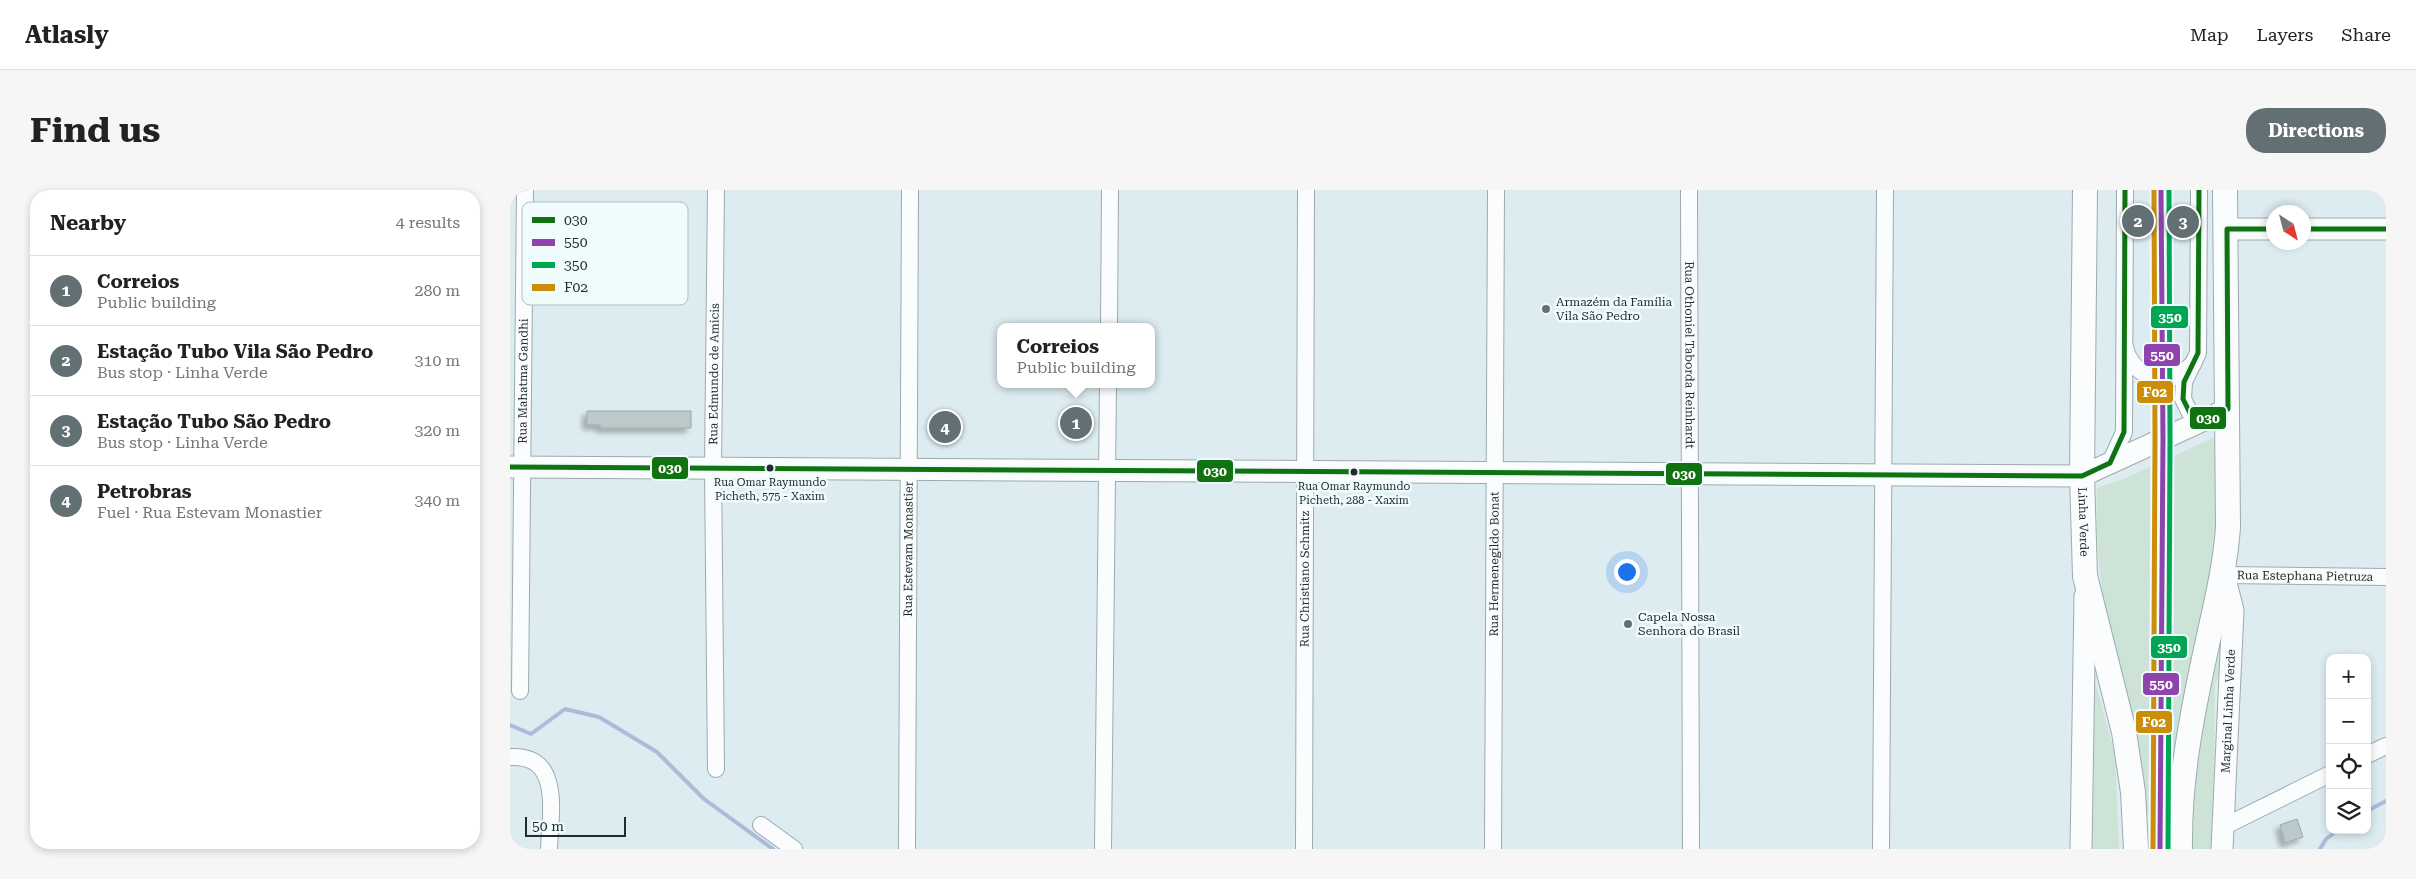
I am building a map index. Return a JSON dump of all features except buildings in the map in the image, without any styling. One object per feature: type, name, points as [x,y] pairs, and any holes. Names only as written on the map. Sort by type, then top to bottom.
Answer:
[{"type":"highway","name":"Linha Verde","points":[[2085,190],[2082,476],[2085,576],[2124,732],[2133,792],[2136,849]]},
{"type":"highway","points":[[2180,849],[2180,818],[2187,745],[2201,671],[2224,575],[2228,527],[2227,229],[2225,190]]},
{"type":"main road","points":[[2227,229],[2266,229]]},
{"type":"main road","points":[[2311,229],[2386,229]]},
{"type":"main road","points":[[516,467],[2082,476],[2228,409]]},
{"type":"main road","name":"Marginal Linha Verde","points":[[2222,849],[2233,610],[2224,575]]},
{"type":"main road","points":[[2081,849],[2085,576]]},
{"type":"street","name":"Rua Edmundo de Amicis","points":[[716,190],[713,468],[716,769]]},
{"type":"street","name":"Rua Estevam Monastier","points":[[907,849],[910,190]]},
{"type":"street","points":[[1109,323],[1110,190]]},
{"type":"street","name":"Rua Christiano Schmitz","points":[[1304,849],[1306,190]]},
{"type":"street","name":"Rua Hermenegildo Bonat","points":[[1493,849],[1496,190]]},
{"type":"street","name":"Rua Othoniel Taborda Reinhardt","points":[[1689,190],[1691,849]]},
{"type":"street","points":[[1881,849],[1884,190]]},
{"type":"street","points":[[2110,463],[2124,432],[2124,190]]},
{"type":"street","points":[[2160,849],[2163,439],[2161,190]]},
{"type":"street","points":[[2199,190],[2198,353],[2184,382],[2183,399],[2190,414],[2202,421]]},
{"type":"street","name":"Rua Mahatma Gandhi","points":[[520,691],[516,467],[522,282]]},
{"type":"street","points":[[2124,342],[2126,354],[2132,364],[2150,377],[2162,379],[2179,375],[2193,364]]},
{"type":"street","points":[[1103,849],[1108,388]]},
{"type":"street","name":"Rua Estephana Pietruza","points":[[2224,575],[2386,577]]},
{"type":"street","points":[[2371,753],[2386,746]]},
{"type":"street","points":[[514,756],[532,761],[544,772],[551,788],[549,849]]},
{"type":"street","points":[[2223,827],[2326,776]]},
{"type":"street","points":[[761,825],[794,849]]},
{"type":"green space","points":[[2217,436],[2216,553],[2170,815],[2164,815],[2167,459]]},
{"type":"green space","points":[[2152,466],[2149,815],[2144,815],[2111,653],[2105,612],[2097,529],[2097,488],[2124,479]]},
{"type":"green space","points":[[2226,625],[2220,674],[2215,685],[2213,849],[2190,849],[2190,820],[2201,728]]},
{"type":"green space","points":[[2094,678],[2115,755],[2119,849],[2089,849]]},
{"type":"waterway","points":[[510,725],[531,734],[565,709],[599,717],[657,752],[704,799],[773,849]]},
{"type":"waterway","points":[[2371,809],[2386,801]]},
{"type":"waterway","points":[[2320,849],[2326,839],[2333,834]]},
{"type":"transit line","name":"030","points":[[510,467],[2082,476],[2110,463],[2124,432],[2125,190]]},
{"type":"transit line","name":"F02","points":[[2153,849],[2154,190]]},
{"type":"transit line","name":"550","points":[[2160,849],[2163,439],[2161,190]]},
{"type":"transit line","name":"350","points":[[2168,849],[2169,190]]},
{"type":"transit line","name":"030","points":[[2199,190],[2198,353],[2184,382],[2183,399],[2190,413],[2202,421],[2228,409],[2227,229],[2266,229]]},
{"type":"transit line","name":"030","points":[[2311,229],[2386,229]]},
{"type":"place","name":"Estação Tubo Vila São Pedro","points":[[2138,221]]},
{"type":"place","name":"Estação Tubo São Pedro","points":[[2183,222]]},
{"type":"place","name":"Armazém da Família Vila São Pedro","points":[[1546,309]]},
{"type":"place","name":"Correios","points":[[1076,423]]},
{"type":"place","name":"Petrobras","points":[[945,427]]},
{"type":"place","name":"Rua Omar Raymundo Picheth, 575 - Xaxim","points":[[770,468]]},
{"type":"place","name":"Rua Omar Raymundo Picheth, 288 - Xaxim","points":[[1354,472]]},
{"type":"place","name":"Capela Nossa Senhora do Brasil","points":[[1628,624]]}]
